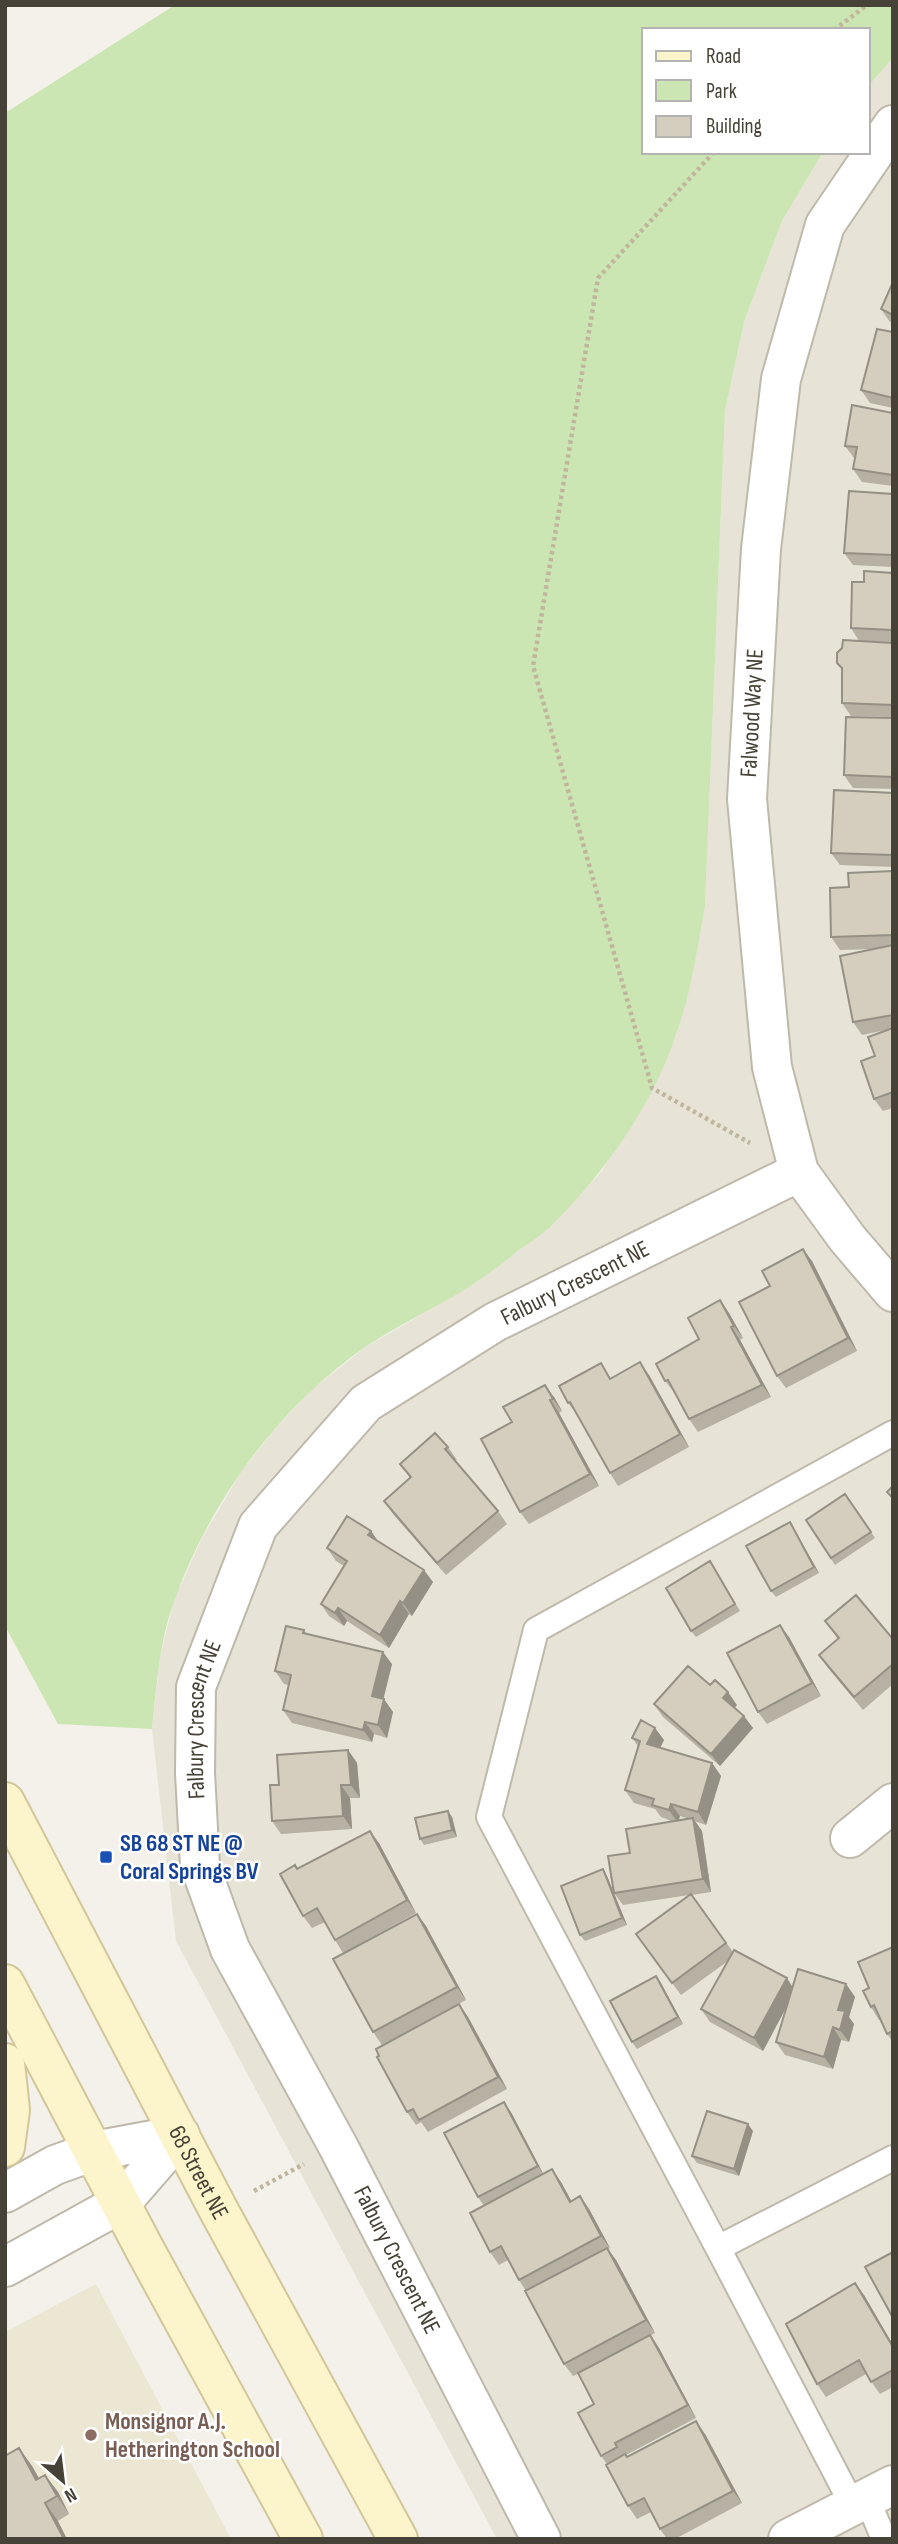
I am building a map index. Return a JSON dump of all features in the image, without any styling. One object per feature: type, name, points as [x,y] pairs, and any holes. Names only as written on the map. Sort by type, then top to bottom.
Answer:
[{"type":"main road","name":"68 Street NE","points":[[5,1802],[180,2135],[398,2539]]},
{"type":"main road","points":[[5,1984],[303,2539]]},
{"type":"main road","points":[[5,2063],[10,2110],[5,2147]]},
{"type":"street","name":"Falwood Way NE","points":[[893,125],[825,225],[781,379],[761,549],[747,799],[772,1067],[799,1172],[847,1238],[893,1292]]},
{"type":"street","name":"Falbury Crescent NE","points":[[541,2539],[338,2146],[230,1949],[201,1866],[195,1773],[196,1687],[258,1526],[366,1402],[495,1322],[799,1172]]},
{"type":"street","points":[[850,1838],[893,1803]]},
{"type":"street","points":[[5,2193],[55,2165],[94,2151],[180,2135]]},
{"type":"street","points":[[5,2267],[121,2203],[180,2135]]},
{"type":"street","points":[[788,2539],[871,2497]]},
{"type":"lane","points":[[884,2539],[871,2497],[718,2248],[489,1816],[536,1630],[893,1433]]},
{"type":"lane","points":[[718,2248],[893,2158]]},
{"type":"path","points":[[837,28],[867,5]]},
{"type":"path","points":[[712,154],[597,278],[533,666],[652,1088],[799,1172]]},
{"type":"path","points":[[254,2190],[338,2146]]},
{"type":"shaded area","points":[[893,58],[893,2539],[497,2539],[176,1941],[152,1729],[160,1657],[174,1600],[202,1538],[241,1472],[276,1428],[309,1392],[366,1347],[480,1280],[547,1229],[601,1172],[643,1107],[676,1036],[691,982],[705,906],[725,411],[744,322],[782,221],[822,154],[870,154],[870,84]]},
{"type":"shaded area","name":"Monsignor A.J. Hetherington School","points":[[96,2284],[231,2539],[5,2539],[5,2332]]},
{"type":"green space","points":[[175,5],[893,5],[893,58],[870,84],[870,28],[642,28],[642,154],[822,154],[782,221],[744,322],[725,411],[705,906],[686,1004],[666,1062],[639,1114],[588,1186],[549,1228],[481,1279],[381,1337],[335,1370],[306,1396],[252,1457],[208,1526],[175,1599],[162,1647],[152,1729],[58,1724],[5,1626],[5,113]]},
{"type":"building","points":[[893,282],[893,315],[881,309]]},
{"type":"building","points":[[877,329],[893,332],[893,398],[861,390]]},
{"type":"building","points":[[852,405],[893,413],[893,475],[853,469],[857,447],[845,446]]},
{"type":"building","points":[[849,491],[893,494],[893,555],[844,553]]},
{"type":"building","points":[[864,571],[893,573],[893,630],[851,628],[852,582],[864,582]]},
{"type":"building","points":[[843,640],[893,643],[893,705],[842,703],[842,668],[837,663],[837,653],[842,648]]},
{"type":"building","points":[[846,717],[893,718],[893,777],[844,775]]},
{"type":"building","points":[[834,790],[893,793],[893,855],[831,853]]},
{"type":"building","points":[[893,871],[893,935],[831,937],[830,888],[849,887],[848,873]]},
{"type":"building","points":[[893,945],[893,1015],[853,1022],[840,956]]},
{"type":"building","points":[[893,1028],[893,1092],[874,1099],[861,1061],[875,1056],[868,1037]]},
{"type":"building","points":[[803,1249],[848,1338],[777,1376],[739,1302],[770,1286],[762,1271]]},
{"type":"building","points":[[720,1300],[762,1385],[689,1419],[656,1364],[699,1339],[688,1318]]},
{"type":"building","points":[[640,1362],[680,1434],[610,1473],[559,1386],[601,1363],[610,1379]]},
{"type":"building","points":[[545,1385],[553,1399],[550,1400],[590,1474],[520,1512],[481,1439],[512,1422],[503,1407]]},
{"type":"building","points":[[435,1433],[448,1447],[445,1449],[498,1511],[437,1563],[384,1501],[411,1477],[400,1464]]},
{"type":"building","points":[[893,1486],[893,1498],[887,1492]]},
{"type":"building","points":[[845,1494],[871,1532],[831,1558],[806,1520]]},
{"type":"building","points":[[347,1516],[371,1531],[368,1535],[424,1570],[403,1603],[400,1601],[380,1635],[338,1608],[335,1613],[321,1604],[347,1561],[327,1548]]},
{"type":"building","points":[[790,1522],[814,1567],[771,1591],[746,1546]]},
{"type":"building","points":[[710,1561],[735,1604],[691,1631],[666,1588]]},
{"type":"building","points":[[856,1595],[893,1639],[893,1664],[854,1697],[819,1655],[839,1638],[825,1621]]},
{"type":"building","points":[[780,1625],[812,1683],[758,1712],[727,1653]]},
{"type":"building","points":[[286,1626],[304,1630],[303,1633],[383,1652],[372,1696],[384,1699],[378,1725],[365,1722],[363,1730],[283,1710],[291,1675],[275,1671]]},
{"type":"building","points":[[688,1666],[710,1685],[715,1680],[728,1692],[723,1698],[744,1716],[711,1754],[654,1704]]},
{"type":"building","points":[[641,1720],[655,1728],[647,1744],[712,1763],[698,1812],[671,1804],[669,1810],[652,1805],[654,1799],[625,1790],[640,1741],[632,1738]]},
{"type":"building","points":[[348,1750],[351,1785],[341,1785],[343,1816],[272,1821],[270,1785],[279,1785],[277,1755]]},
{"type":"building","points":[[448,1811],[452,1830],[420,1839],[415,1818]]},
{"type":"building","points":[[693,1818],[703,1879],[614,1893],[608,1856],[630,1853],[626,1829]]},
{"type":"building","points":[[370,1831],[407,1900],[335,1940],[317,1908],[303,1916],[280,1874],[295,1865],[297,1869]]},
{"type":"building","points":[[603,1869],[622,1918],[580,1935],[561,1886]]},
{"type":"building","points":[[691,1894],[726,1943],[672,1983],[636,1934]]},
{"type":"building","points":[[417,1914],[457,1987],[373,2032],[333,1959]]},
{"type":"building","points":[[893,1947],[893,2031],[887,2034],[874,2005],[871,2007],[863,1991],[869,1988],[858,1962]]},
{"type":"building","points":[[734,1950],[787,1978],[754,2038],[701,2009]]},
{"type":"building","points":[[798,1969],[846,1984],[838,2010],[845,2011],[840,2030],[833,2027],[824,2057],[776,2042]]},
{"type":"building","points":[[656,1976],[678,2017],[632,2042],[610,2001]]},
{"type":"building","points":[[459,2004],[498,2077],[419,2120],[413,2109],[407,2112],[377,2057],[379,2056],[376,2049]]},
{"type":"building","points":[[504,2102],[538,2166],[478,2197],[444,2133]]},
{"type":"building","points":[[707,2111],[748,2124],[734,2169],[692,2156]]},
{"type":"building","points":[[552,2169],[570,2202],[580,2196],[601,2236],[519,2280],[501,2246],[490,2252],[470,2213]]},
{"type":"building","points":[[607,2248],[646,2320],[564,2364],[525,2291]]},
{"type":"building","points":[[893,2252],[893,2318],[865,2267]]},
{"type":"building","points":[[855,2283],[893,2347],[893,2370],[871,2382],[859,2360],[817,2384],[786,2324]]},
{"type":"building","points":[[650,2335],[688,2405],[615,2443],[617,2447],[601,2456],[578,2413],[594,2404],[578,2373]]},
{"type":"building","points":[[696,2421],[733,2491],[660,2529],[644,2498],[628,2506],[606,2465]]},
{"type":"building","points":[[19,2448],[36,2480],[45,2475],[57,2496],[45,2503],[64,2539],[5,2539],[5,2456]]},
{"type":"place","name":"SB 68 ST NE @ Coral Springs BV","points":[[106,1857]]},
{"type":"place","name":"Monsignor A.J. Hetherington School","points":[[91,2435]]}]
